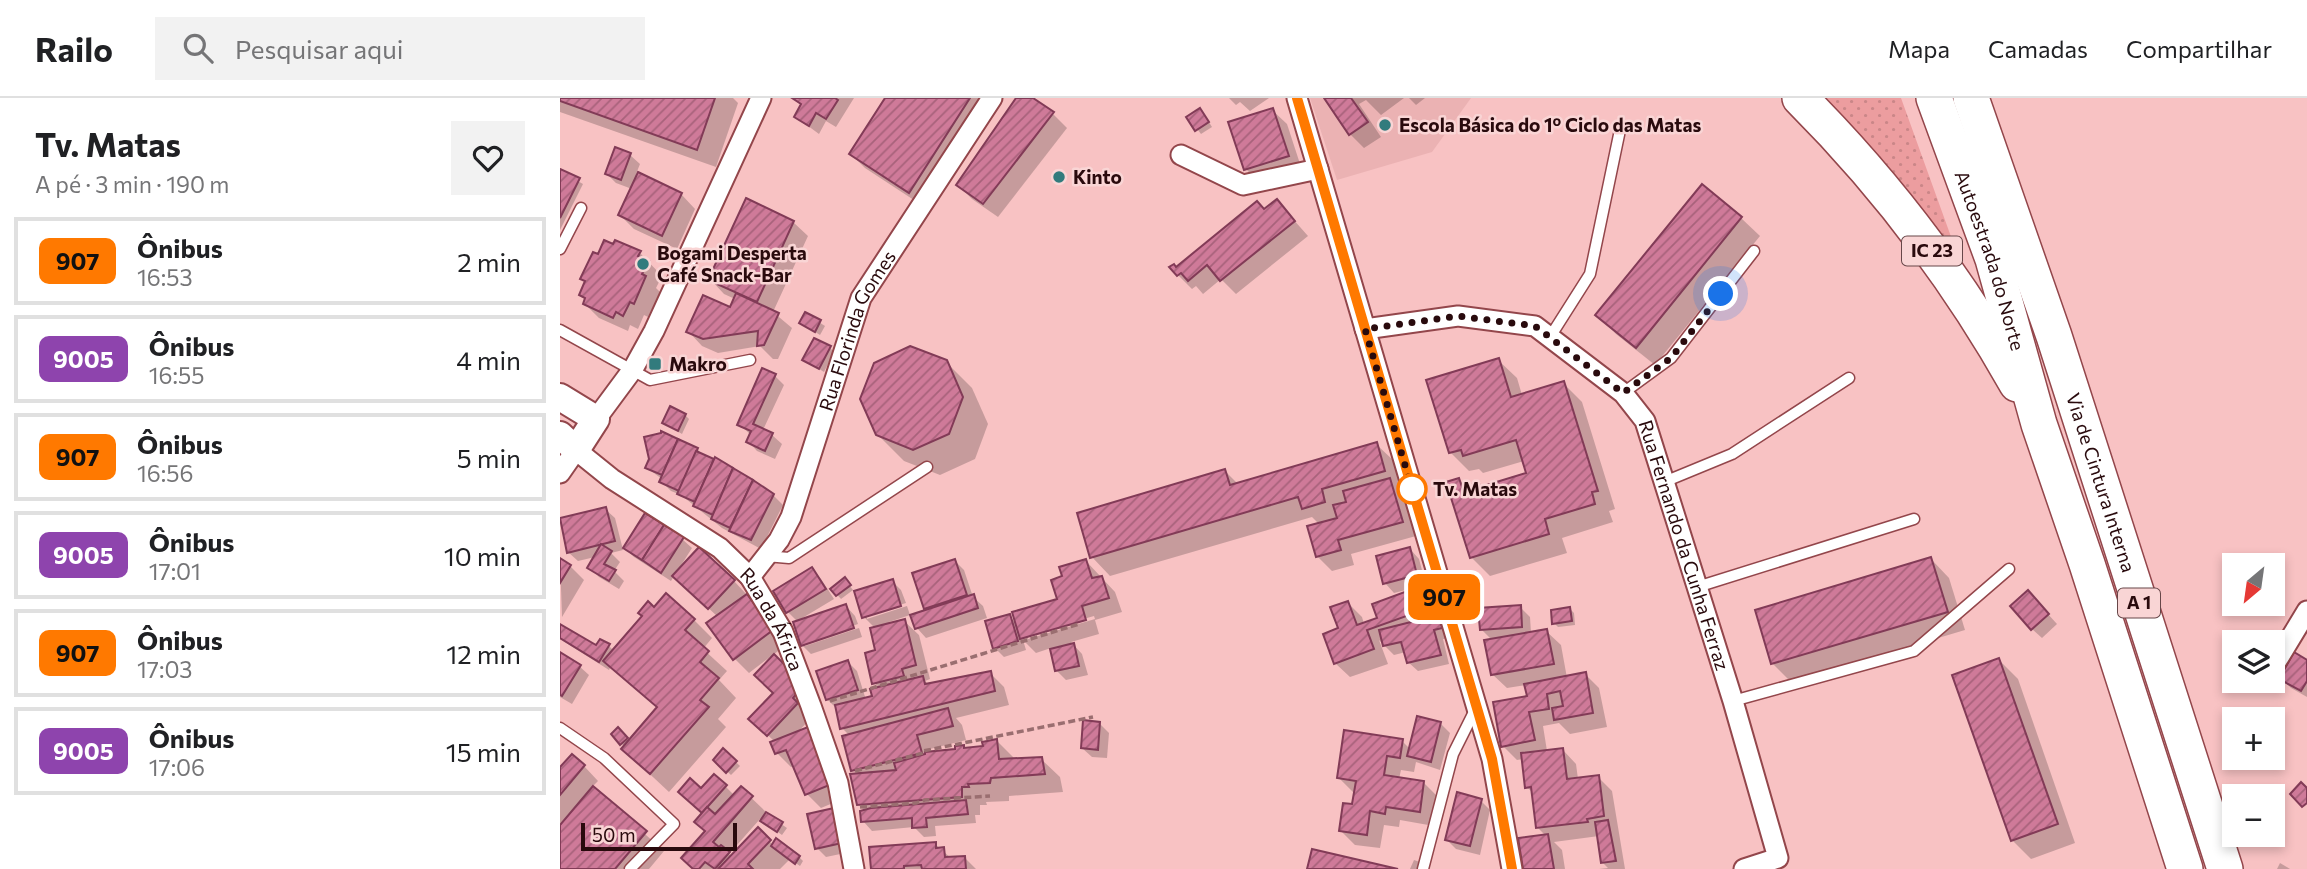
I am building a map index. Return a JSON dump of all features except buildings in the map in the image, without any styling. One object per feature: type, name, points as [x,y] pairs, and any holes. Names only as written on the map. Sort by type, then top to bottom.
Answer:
[{"type":"highway","name":"IC 23","points":[[1800,98],[1912,223],[1973,311],[2039,424]]},
{"type":"highway","name":"Autoestrada do Norte","points":[[1934,98],[1993,259],[2039,424]]},
{"type":"highway","name":"Via de Cintura Interna","points":[[1971,98],[2054,336],[2225,869]]},
{"type":"highway","name":"Via de Cintura Interna","points":[[2039,424],[2185,869]]},
{"type":"main road","points":[[560,397],[596,419],[568,442]]},
{"type":"street","points":[[596,419],[633,369],[654,331],[761,98]]},
{"type":"street","name":"Rua Florinda Gomes","points":[[750,577],[779,540],[791,517],[862,298],[992,98]]},
{"type":"street","points":[[1297,98],[1492,759],[1512,869]]},
{"type":"street","points":[[1181,156],[1243,186],[1318,169]]},
{"type":"street","name":"Rua Fernando da Cunha Ferraz","points":[[1365,329],[1458,316],[1535,326],[1623,393],[1645,421],[1733,701],[1778,858],[1744,869]]},
{"type":"street","points":[[560,473],[568,442]]},
{"type":"street","name":"Rua da África","points":[[568,442],[601,471],[720,548],[750,577],[783,632],[811,706],[835,775],[853,861]]},
{"type":"street","points":[[2285,647],[2307,611]]},
{"type":"lane","points":[[1550,337],[1590,274],[1620,130]]},
{"type":"lane","points":[[560,249],[581,208]]},
{"type":"lane","points":[[1623,393],[1671,358],[1754,251]]},
{"type":"lane","points":[[560,330],[650,380],[750,360]]},
{"type":"lane","points":[[1664,482],[1732,454],[1849,378]]},
{"type":"lane","points":[[766,556],[789,558],[927,467]]},
{"type":"lane","points":[[1697,587],[1914,519]]},
{"type":"lane","points":[[1733,701],[1914,651],[2009,569]]},
{"type":"lane","points":[[1423,869],[1453,754],[1476,706]]},
{"type":"lane","points":[[560,728],[604,758],[674,824],[630,869]]},
{"type":"path","points":[[811,706],[1079,624]]},
{"type":"path","points":[[835,775],[923,751],[1093,717]]},
{"type":"path","points":[[843,808],[990,796]]},
{"type":"shaded area","name":"Escola Básica do 1º Ciclo das Matas","points":[[1310,98],[1471,98],[1432,152],[1337,180]]},
{"type":"shaded area","points":[[1825,98],[1901,98],[1963,270],[1887,165]]},
{"type":"bus line","name":"907","points":[[1297,98],[1492,759],[1512,869]]},
{"type":"place","name":"Escola Básica do 1º Ciclo das Matas","points":[[1385,125]]},
{"type":"place","name":"Kinto","points":[[1059,177]]},
{"type":"place","name":"Bogami Desperta Café Snack-Bar","points":[[643,264]]},
{"type":"place","name":"Makro","points":[[655,364]]},
{"type":"place","name":"Tv. Matas","points":[[1412,489]]},
{"type":"route","points":[[1412,489],[1365,329],[1458,316],[1535,326],[1623,393],[1671,358],[1721,294]]}]
